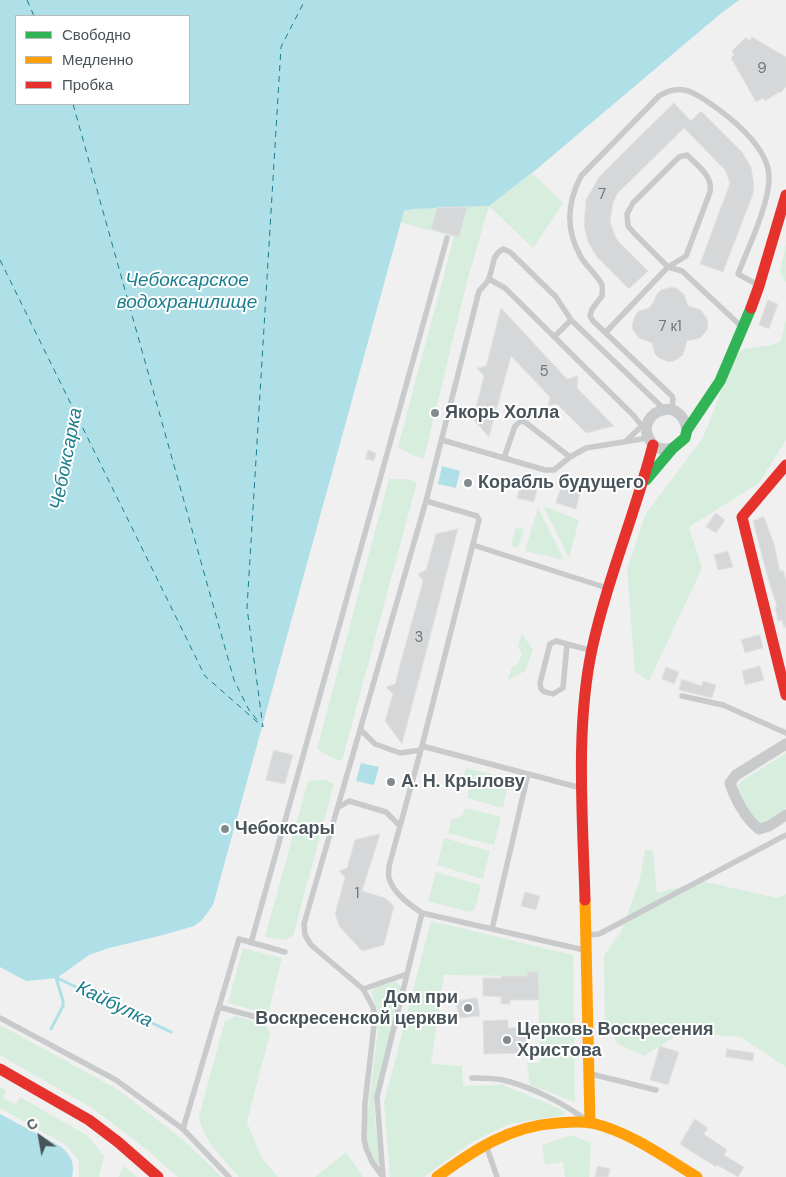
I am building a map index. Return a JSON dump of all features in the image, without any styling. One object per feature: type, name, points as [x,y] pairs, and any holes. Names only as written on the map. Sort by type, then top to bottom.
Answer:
[{"type":"street","points":[[642,486],[673,448],[685,438],[687,430],[720,381],[759,286],[786,195]]},
{"type":"street","points":[[590,1123],[582,788],[583,731],[586,690],[592,650],[617,556],[642,486],[648,432],[656,412],[671,411],[685,413],[707,402]]},
{"type":"street","points":[[671,411],[683,418],[687,430]]},
{"type":"street","points":[[648,432],[660,449],[673,448]]},
{"type":"street","points":[[786,465],[742,517],[786,695]]},
{"type":"street","points":[[786,744],[736,774],[730,783],[733,793],[753,824],[760,829],[786,816]]},
{"type":"street","points":[[0,1070],[88,1120],[118,1142],[158,1177]]},
{"type":"street","points":[[437,1177],[486,1142],[508,1132],[534,1125],[590,1123],[641,1145],[697,1177]]},
{"type":"lane","points":[[671,411],[672,396],[590,316],[592,309],[602,296],[602,284],[581,257],[570,227],[570,205],[574,190],[581,176],[659,96],[668,90],[685,90],[698,95],[721,110],[739,126],[764,157],[769,175],[767,196],[738,274],[759,286]]},
{"type":"lane","points":[[606,332],[668,267],[686,256],[712,184],[708,176],[687,155],[679,157],[633,203],[627,214],[628,226],[668,267],[682,271],[743,328]]},
{"type":"lane","points":[[251,943],[447,238]]},
{"type":"lane","points":[[422,913],[377,1097],[383,1177],[372,1162],[364,1139],[365,1103],[375,1017],[373,1007],[363,990],[312,945],[306,935],[304,924],[426,501],[479,291],[489,279],[492,260],[497,252],[503,249],[510,252],[556,297],[571,320],[671,411]]},
{"type":"lane","points":[[489,279],[505,288],[648,432]]},
{"type":"lane","points":[[554,337],[571,320]]},
{"type":"lane","points":[[504,458],[515,426],[521,421],[525,422],[570,457]]},
{"type":"lane","points":[[442,440],[545,470],[554,470],[570,457],[586,448],[628,440],[648,432]]},
{"type":"lane","points":[[628,440],[648,432]]},
{"type":"lane","points":[[426,501],[477,516],[479,520],[389,866],[388,878],[394,888],[408,903],[422,913],[586,951]]},
{"type":"lane","points":[[474,544],[608,589]]},
{"type":"lane","points":[[567,644],[563,688],[553,694],[543,692],[540,688],[540,683],[550,644],[556,641],[592,650]]},
{"type":"lane","points":[[682,696],[723,705],[786,733]]},
{"type":"lane","points":[[361,730],[375,744],[400,753],[421,748],[582,788]]},
{"type":"lane","points":[[492,929],[528,774]]},
{"type":"lane","points":[[339,807],[349,801],[386,812],[400,826]]},
{"type":"lane","points":[[586,935],[599,934],[786,836]]},
{"type":"lane","points":[[183,1129],[239,939],[285,952]]},
{"type":"lane","points":[[363,990],[407,974]]},
{"type":"lane","points":[[219,1007],[267,1020]]},
{"type":"lane","points":[[0,1018],[116,1080],[183,1129],[229,1177]]},
{"type":"lane","points":[[589,1073],[656,1090]]},
{"type":"lane","points":[[472,1078],[501,1080],[516,1084],[562,1104],[590,1123]]},
{"type":"lane","points":[[486,1142],[497,1177]]},
{"type":"green space","points":[[532,173],[563,203],[533,248],[489,206]]},
{"type":"green space","points":[[489,206],[468,278],[424,458],[414,456],[398,447],[454,237],[400,222],[404,213],[410,209]]},
{"type":"green space","points":[[786,245],[786,283],[780,272]]},
{"type":"green space","points":[[786,319],[786,440],[759,483],[689,527],[702,568],[649,681],[635,672],[627,570],[645,515],[703,438],[735,356],[744,349],[772,345],[781,341]]},
{"type":"green space","points":[[389,479],[407,479],[417,482],[342,761],[332,758],[317,749]]},
{"type":"green space","points":[[543,506],[579,520],[569,558]]},
{"type":"green space","points":[[538,508],[564,560],[525,551]]},
{"type":"green space","points":[[516,527],[524,529],[518,548],[511,546]]},
{"type":"green space","points":[[522,634],[533,650],[525,671],[508,680],[512,667],[519,663],[522,653],[518,646]]},
{"type":"green space","points":[[786,753],[786,808],[768,820],[760,822],[746,805],[738,785]]},
{"type":"green space","points":[[466,768],[506,778],[509,781],[503,808],[467,798],[469,790],[463,779]]},
{"type":"green space","points":[[325,780],[334,784],[293,936],[284,940],[265,937],[308,781]]},
{"type":"green space","points":[[465,808],[501,817],[494,845],[448,833],[451,820],[463,815]]},
{"type":"green space","points":[[444,838],[490,851],[483,879],[437,865]]},
{"type":"green space","points":[[645,850],[653,850],[657,893],[702,881],[777,898],[786,894],[786,1067],[741,1037],[682,1032],[644,1056],[618,1044],[605,1023],[604,955],[621,932],[640,879]]},
{"type":"green space","points":[[436,872],[481,885],[475,908],[470,912],[428,901]]},
{"type":"green space","points":[[431,921],[573,955],[575,1102],[530,1085],[527,1063],[540,1063],[538,972],[527,972],[527,976],[444,975],[431,1064],[462,1066],[463,1086],[503,1085],[565,1111],[564,1115],[509,1124],[472,1142],[424,1177],[390,1177],[384,1103]]},
{"type":"green space","points":[[243,948],[282,958],[268,1014],[228,1003]]},
{"type":"green space","points":[[395,981],[401,986],[401,993],[375,1095],[374,1109],[380,1163],[378,1165],[375,1164],[367,1145],[367,1119],[378,1029],[378,1013],[371,992],[373,989]]},
{"type":"green space","points":[[236,1016],[265,1025],[270,1033],[247,1122],[261,1157],[278,1177],[239,1177],[214,1149],[201,1125],[199,1116],[225,1021]]},
{"type":"green space","points":[[0,1025],[117,1089],[181,1138],[222,1177],[178,1177],[94,1109],[0,1055]]},
{"type":"green space","points":[[0,1087],[6,1090],[3,1098],[16,1104],[20,1097],[88,1136],[104,1156],[99,1177],[79,1177],[79,1161],[66,1145],[0,1108]]},
{"type":"green space","points":[[572,1135],[591,1143],[589,1177],[565,1177],[563,1162],[545,1165],[542,1145]]},
{"type":"green space","points":[[346,1152],[363,1177],[315,1177]]},
{"type":"green space","points":[[124,1166],[137,1177],[118,1177]]},
{"type":"water","name":"Чебоксарское водохранилище","points":[[0,0],[739,0],[538,168],[489,206],[404,211],[213,905],[202,920],[194,926],[89,955],[57,978],[26,981],[0,967]]},
{"type":"water","points":[[442,466],[460,471],[456,488],[438,484]]},
{"type":"water","points":[[361,763],[379,767],[374,785],[356,781]]},
{"type":"water","points":[[0,1114],[60,1146],[71,1160],[73,1168],[72,1177],[0,1177]]},
{"type":"building","points":[[752,37],[786,57],[786,87],[780,93],[765,101],[763,98],[756,102],[731,58],[734,55],[732,51],[745,38],[750,40]]},
{"type":"building","points":[[674,103],[691,121],[701,111],[742,152],[751,167],[754,185],[753,194],[723,272],[700,264],[730,183],[725,170],[684,128],[617,194],[613,203],[610,221],[615,236],[648,271],[629,289],[597,257],[588,242],[584,225],[586,200],[599,177]]},
{"type":"building","points":[[467,207],[459,237],[431,229],[437,208]]},
{"type":"building","points":[[671,287],[684,294],[688,306],[701,310],[708,324],[707,330],[700,338],[687,341],[683,355],[669,362],[655,354],[652,343],[639,338],[633,330],[632,324],[636,314],[649,308],[661,290]]},
{"type":"building","points":[[768,300],[778,304],[769,329],[759,325]]},
{"type":"building","points":[[501,308],[567,379],[578,376],[577,388],[614,426],[586,433],[557,404],[548,406],[550,397],[511,356],[489,437],[473,419],[484,376],[477,368],[486,366]]},
{"type":"building","points":[[368,450],[376,453],[374,461],[366,459]]},
{"type":"building","points":[[521,485],[537,490],[534,502],[517,498]]},
{"type":"building","points":[[561,488],[580,493],[576,509],[556,503]]},
{"type":"building","points":[[716,513],[725,520],[716,533],[706,527]]},
{"type":"building","points":[[764,517],[774,544],[780,571],[783,570],[786,580],[786,627],[784,628],[782,620],[778,621],[775,607],[777,607],[753,521]]},
{"type":"building","points":[[458,529],[402,744],[385,721],[393,694],[386,687],[395,684],[423,581],[418,574],[426,570],[436,534]]},
{"type":"building","points":[[728,551],[733,567],[718,570],[714,555]]},
{"type":"building","points":[[760,635],[763,648],[745,653],[741,640]]},
{"type":"building","points":[[760,666],[764,680],[745,685],[742,671]]},
{"type":"building","points":[[666,667],[679,672],[674,684],[662,679]]},
{"type":"building","points":[[682,679],[701,686],[703,681],[716,685],[712,698],[679,690]]},
{"type":"building","points":[[274,750],[293,755],[285,784],[266,780]]},
{"type":"building","points":[[380,834],[362,891],[385,898],[394,906],[384,945],[362,951],[339,926],[335,914],[345,877],[339,871],[347,868],[355,840]]},
{"type":"building","points":[[525,892],[540,896],[536,910],[521,906]]},
{"type":"building","points":[[527,972],[538,972],[539,1000],[510,1000],[510,1004],[501,1004],[501,997],[483,996],[483,978],[527,976]]},
{"type":"building","name":"Дом при Воскресенской церкви","points":[[477,998],[480,1016],[459,1018],[456,1001]]},
{"type":"building","name":"Церковь Воскресения Христова","points":[[508,1020],[508,1028],[525,1027],[529,1031],[530,1050],[526,1053],[484,1054],[483,1021]]},
{"type":"building","points":[[660,1046],[679,1052],[668,1085],[650,1080]]},
{"type":"building","points":[[727,1049],[754,1053],[753,1061],[726,1057]]},
{"type":"building","points":[[695,1119],[708,1128],[704,1134],[727,1150],[724,1155],[744,1167],[738,1177],[717,1165],[716,1167],[680,1144]]},
{"type":"building","points":[[598,1166],[610,1169],[608,1177],[595,1177]]},
{"type":"waterway","points":[[51,1029],[63,1006],[55,974]]},
{"type":"waterway","name":"Кайбулка","points":[[57,978],[171,1032]]},
{"type":"ferry route","points":[[27,0],[34,15]]},
{"type":"ferry route","points":[[0,260],[205,676],[263,727],[247,608],[281,47],[305,0]]},
{"type":"ferry route","points":[[73,105],[234,680],[249,710],[259,722]]},
{"type":"traffic: fast","points":[[646,480],[673,448],[685,438],[687,430],[720,381],[751,308]]},
{"type":"traffic: slow","points":[[585,900],[590,1123]]},
{"type":"traffic: slow","points":[[437,1177],[479,1149],[508,1134],[540,1125],[579,1122],[592,1123],[620,1132],[697,1177]]},
{"type":"traffic: jam","points":[[751,308],[786,195]]},
{"type":"traffic: jam","points":[[585,900],[581,774],[583,710],[587,679],[592,649],[605,598],[653,445]]},
{"type":"traffic: jam","points":[[786,465],[742,517],[786,695]]},
{"type":"traffic: jam","points":[[0,1069],[89,1120],[118,1142],[158,1177]]},
{"type":"place","name":"Якорь Холла","points":[[435,413]]},
{"type":"place","name":"Корабль будущего","points":[[468,483]]},
{"type":"place","name":"А. Н. Крылову","points":[[391,782]]},
{"type":"place","name":"Чебоксары","points":[[225,829]]},
{"type":"place","name":"Дом при Воскресенской церкви","points":[[468,1008]]},
{"type":"place","name":"Церковь Воскресения Христова","points":[[507,1040]]},
{"type":"water label","name":"Чебоксарка","points":[[67,459]]}]
